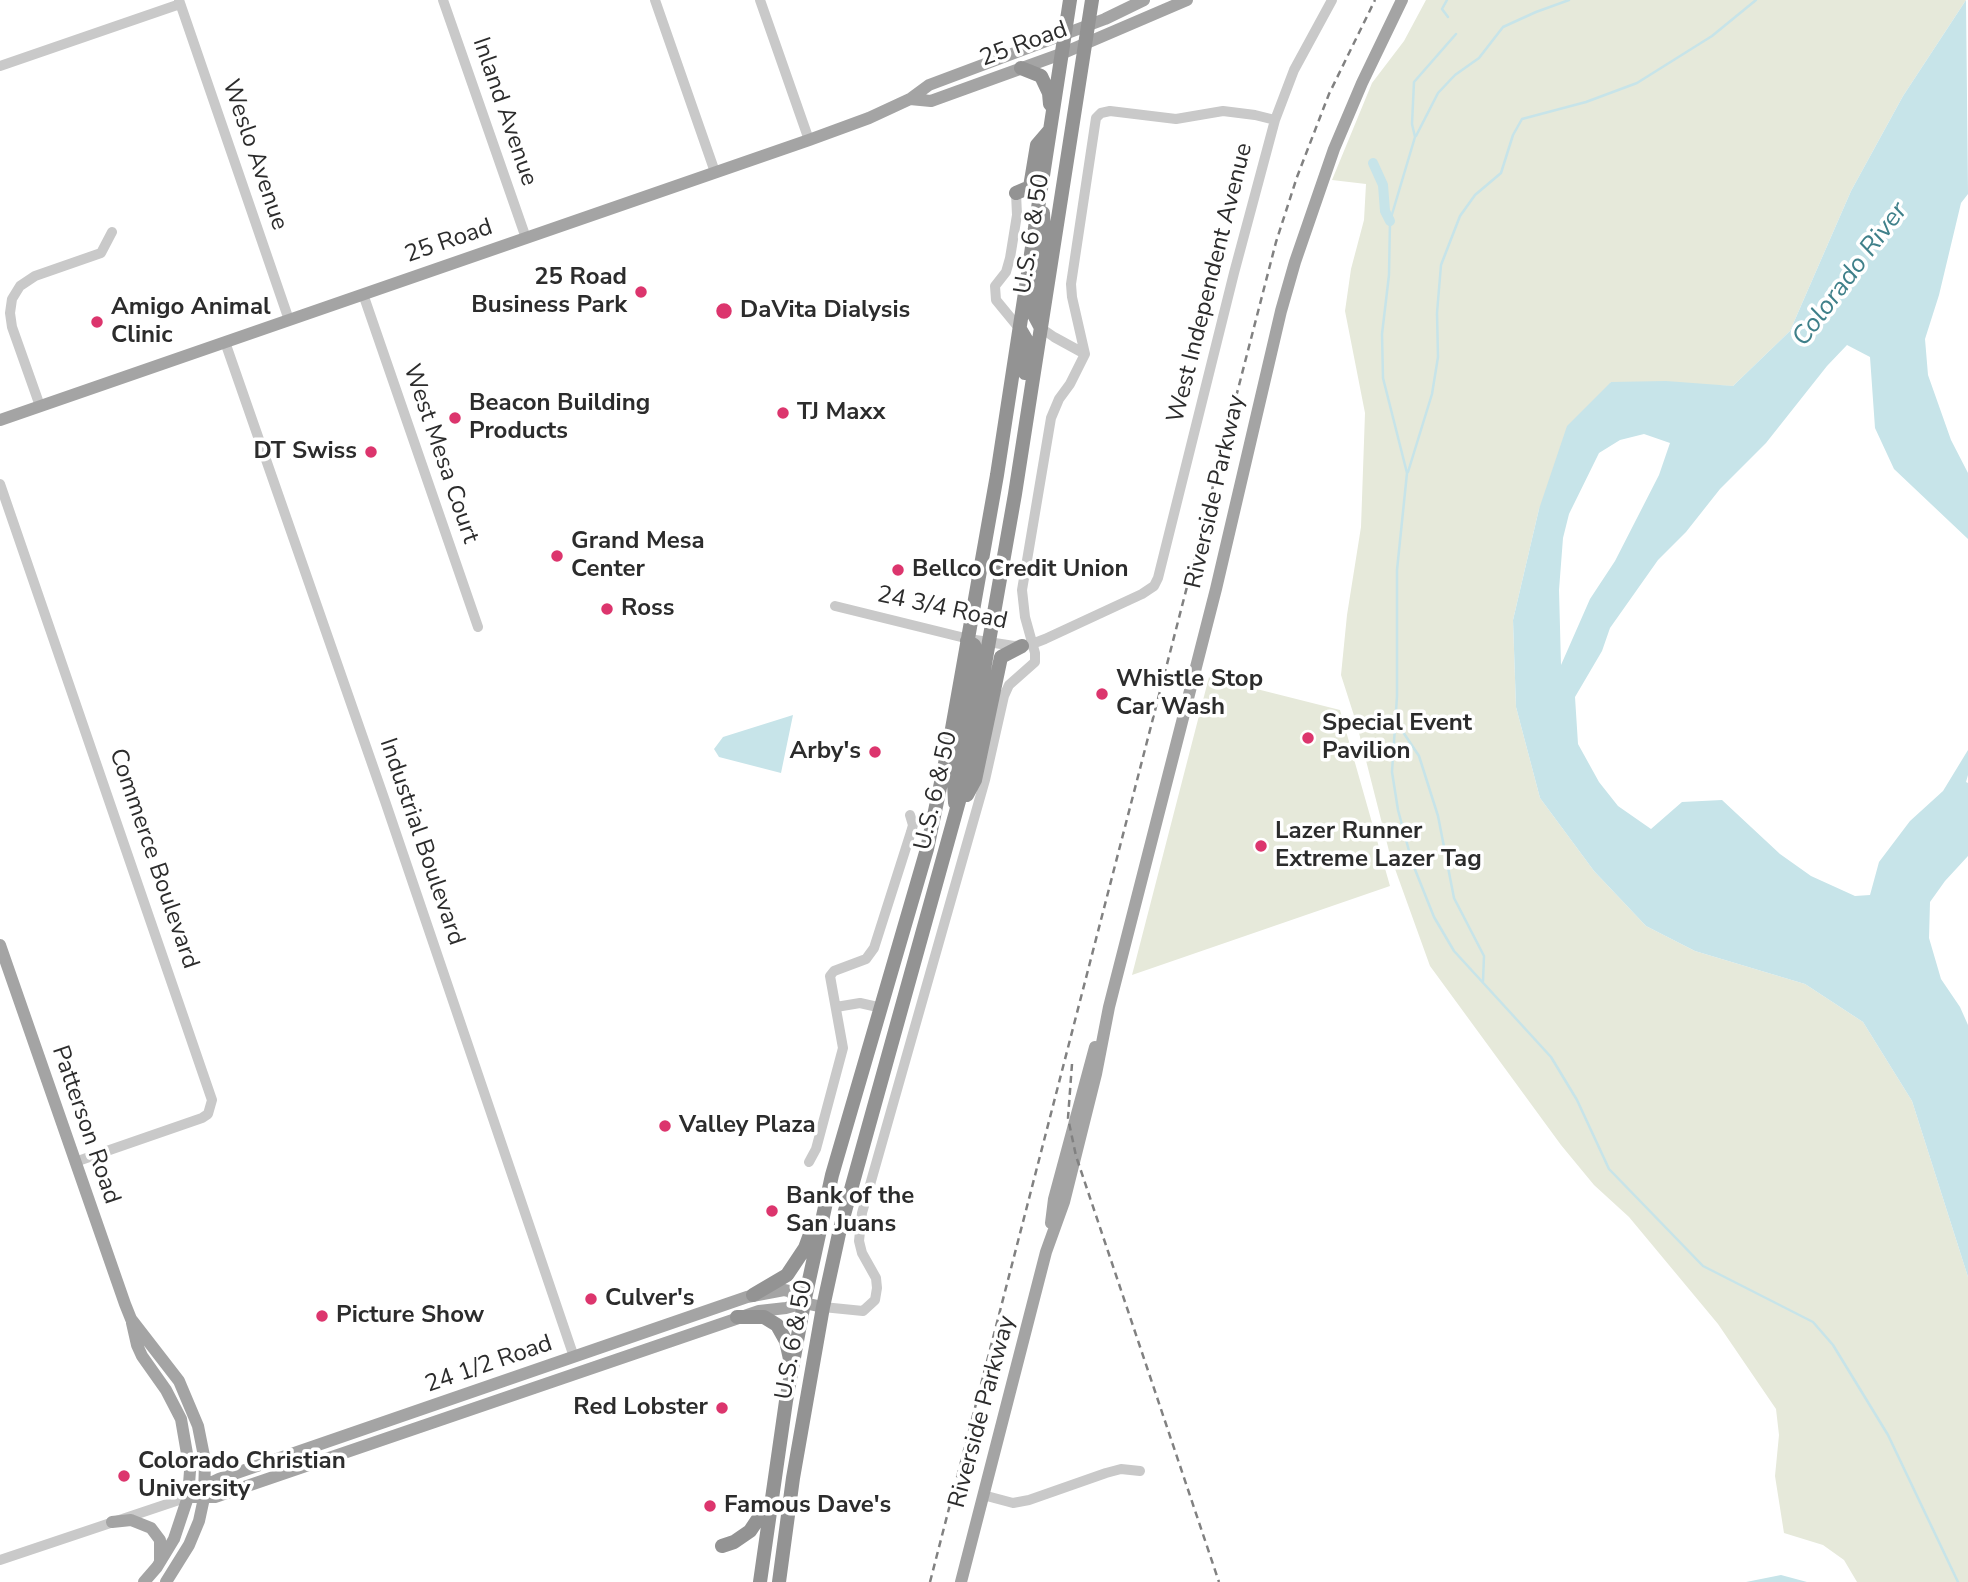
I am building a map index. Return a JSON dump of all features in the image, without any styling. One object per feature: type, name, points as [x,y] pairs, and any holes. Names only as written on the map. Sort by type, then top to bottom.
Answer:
[{"type":"highway","name":"U.S. 6 & 50","points":[[760,1582],[771,1493],[792,1369],[832,1175],[927,849],[1019,328],[1070,0]]},
{"type":"highway","name":"U.S. 6 & 50","points":[[779,1582],[793,1478],[823,1307],[858,1158],[892,1046],[964,783],[987,664],[1093,0]]},
{"type":"highway","points":[[1016,193],[1030,187],[1037,145],[1051,124],[1049,93],[1045,82],[1036,74],[1021,68]]},
{"type":"highway","points":[[1040,192],[1044,232],[1033,313],[1041,328]]},
{"type":"highway","points":[[1015,494],[1013,444],[1027,359],[1027,341],[1019,328]]},
{"type":"highway","points":[[956,815],[954,783],[978,657],[974,645],[966,639]]},
{"type":"highway","points":[[956,815],[975,780],[1001,657],[1027,645]]},
{"type":"highway","points":[[858,1158],[859,1128],[887,1025],[887,1016],[882,1008]]},
{"type":"highway","points":[[753,1295],[787,1275],[801,1254],[811,1234],[822,1191],[832,1175]]},
{"type":"highway","points":[[737,1317],[764,1317],[777,1325],[786,1341],[792,1369]]},
{"type":"highway","points":[[722,1546],[734,1542],[750,1531],[766,1510],[771,1493]]},
{"type":"main road","name":"25 Road","points":[[0,420],[810,140],[869,118],[910,99],[929,85],[1089,25],[1144,0]]},
{"type":"main road","name":"25 Road","points":[[910,99],[931,101],[1086,45],[1187,0]]},
{"type":"main road","name":"Riverside Parkway","points":[[961,1582],[1046,1252],[1067,1191],[1096,1074],[1109,1007],[1295,262],[1348,116],[1402,0]]},
{"type":"main road","name":"Patterson Road","points":[[0,945],[131,1319],[136,1345],[166,1390],[181,1419],[190,1471],[188,1497],[174,1539],[144,1582]]},
{"type":"main road","name":"24 1/2 Road","points":[[188,1497],[753,1295],[784,1290],[804,1303],[823,1307]]},
{"type":"main road","name":"24 1/2 Road","points":[[204,1492],[215,1497],[737,1317],[804,1303]]},
{"type":"main road","name":"Patterson Road","points":[[131,1319],[178,1381],[192,1409],[203,1443],[204,1492],[199,1521],[189,1545],[166,1582]]},
{"type":"main road","points":[[576,1374],[582,1363],[614,1348],[626,1339]]},
{"type":"main road","points":[[519,1393],[530,1385],[564,1370],[574,1357]]},
{"type":"main road","points":[[112,1522],[138,1522],[157,1533],[162,1553],[157,1567]]},
{"type":"street","name":"Inland Avenue","points":[[443,0],[526,238]]},
{"type":"street","points":[[655,0],[715,172]]},
{"type":"street","points":[[760,0],[810,140]]},
{"type":"street","name":"West Independent Avenue","points":[[1154,586],[1275,120],[1294,70],[1332,0]]},
{"type":"street","points":[[0,66],[179,2]]},
{"type":"street","name":"Weslo Avenue","points":[[179,2],[289,320]]},
{"type":"street","points":[[823,1307],[863,1311],[875,1300],[876,1278],[865,1260],[859,1241],[863,1213],[985,779],[1004,696],[1009,685],[1035,662],[1027,645],[1022,590],[1051,418],[1085,354],[1071,284],[1095,121],[1098,115],[1111,111],[1176,119],[1223,111],[1275,120]]},
{"type":"street","points":[[1016,193],[1017,215],[1010,258],[1006,271],[995,286],[996,300],[1019,328]]},
{"type":"street","points":[[40,406],[12,327],[12,299],[20,286],[34,276],[101,253],[112,232]]},
{"type":"street","name":"West Mesa Court","points":[[363,294],[478,627]]},
{"type":"street","points":[[1041,328],[1085,354]]},
{"type":"street","name":"Industrial Boulevard","points":[[225,342],[574,1357]]},
{"type":"street","name":"Commerce Boulevard","points":[[0,484],[212,1100],[208,1114],[202,1118],[75,1162]]},
{"type":"street","name":"24 3/4 Road","points":[[835,606],[966,639],[1027,645],[1142,594],[1154,586]]},
{"type":"street","points":[[809,1162],[816,1149],[842,1056],[842,1039],[831,973],[866,959],[874,948],[913,825],[911,815]]},
{"type":"street","points":[[836,1007],[856,1003],[882,1008]]},
{"type":"street","points":[[983,1495],[1013,1503],[1121,1469],[1140,1471]]},
{"type":"street","name":"24 1/2 Road","points":[[0,1560],[188,1497]]},
{"type":"shaded area","points":[[1426,0],[1966,0],[1903,96],[1851,191],[1790,331],[1733,386],[1611,382],[1539,509],[1513,620],[1516,707],[1540,798],[1594,871],[1646,926],[1695,951],[1805,984],[1863,1022],[1912,1101],[1968,1277],[1968,1582],[1857,1582],[1844,1560],[1823,1545],[1784,1533],[1775,1476],[1779,1435],[1776,1409],[1718,1324],[1629,1217],[1594,1185],[1561,1145],[1430,966],[1390,855],[1357,725],[1341,675],[1361,527],[1365,413],[1345,311],[1351,269],[1364,220],[1366,184],[1332,180],[1372,83],[1404,41]]},
{"type":"shaded area","points":[[1209,677],[1340,710],[1390,886],[1132,975]]},
{"type":"water","name":"Colorado River","points":[[1966,0],[1968,194],[1961,203],[1939,295],[1925,339],[1928,375],[1951,440],[1968,473],[1968,539],[1894,469],[1875,428],[1870,357],[1847,345],[1766,443],[1720,489],[1686,532],[1658,560],[1610,628],[1602,651],[1575,697],[1578,744],[1599,782],[1618,806],[1651,829],[1682,802],[1722,800],[1780,854],[1811,876],[1855,896],[1870,895],[1879,862],[1910,821],[1943,791],[1968,750],[1968,856],[1930,902],[1929,938],[1941,979],[1960,1007],[1968,1025],[1968,1277],[1912,1101],[1863,1022],[1805,984],[1695,951],[1646,926],[1594,871],[1540,798],[1516,707],[1513,620],[1539,509],[1567,426],[1611,382],[1666,381],[1733,386],[1790,331],[1851,191],[1903,96]],"holes":[[[1644,434],[1670,443],[1659,475],[1615,561],[1590,599],[1561,665],[1559,590],[1563,538],[1569,514],[1599,453],[1620,440]]]},
{"type":"water","points":[[793,715],[781,773],[719,757],[714,749],[723,737]]},
{"type":"water","points":[[1781,1575],[1807,1582],[1746,1582]]},
{"type":"waterway","points":[[1447,0],[1442,9],[1448,17]]},
{"type":"waterway","points":[[1416,136],[1438,93],[1455,75],[1479,58],[1503,27],[1569,0]]},
{"type":"waterway","points":[[1408,472],[1432,394],[1438,357],[1437,313],[1441,265],[1460,216],[1475,195],[1501,173],[1513,135],[1522,119],[1586,102],[1637,83],[1712,36],[1756,0]]},
{"type":"waterway","points":[[1456,34],[1414,82],[1412,124],[1415,137],[1390,221],[1389,275],[1382,334],[1383,378],[1407,473],[1397,570],[1397,696],[1392,772],[1398,810],[1412,862],[1434,917],[1454,951],[1551,1057],[1577,1100],[1609,1169],[1703,1266],[1813,1322],[1833,1345],[1888,1435],[1958,1582]]},
{"type":"waterway","points":[[1373,163],[1383,185],[1385,211],[1390,221]]},
{"type":"waterway","points":[[1395,720],[1419,756],[1438,816],[1454,898],[1484,956],[1483,981]]},
{"type":"railway","points":[[930,1582],[1276,242],[1297,177],[1329,94],[1375,0]]},
{"type":"railway","points":[[1072,1064],[1068,1118],[1076,1156],[1219,1582]]},
{"type":"place","name":"25 Road Business Park","points":[[641,292]]},
{"type":"place","name":"DaVita Dialysis","points":[[724,311]]},
{"type":"place","name":"Amigo Animal Clinic","points":[[97,322]]},
{"type":"place","name":"TJ Maxx","points":[[783,413]]},
{"type":"place","name":"Beacon Building Products","points":[[455,418]]},
{"type":"place","name":"DT Swiss","points":[[371,452]]},
{"type":"place","name":"Grand Mesa Center","points":[[557,556]]},
{"type":"place","name":"Bellco Credit Union","points":[[898,570]]},
{"type":"place","name":"Ross","points":[[607,609]]},
{"type":"place","name":"Whistle Stop Car Wash","points":[[1102,694]]},
{"type":"place","name":"Special Event Pavilion","points":[[1308,738]]},
{"type":"place","name":"Arby's","points":[[875,752]]},
{"type":"place","name":"Lazer Runner Extreme Lazer Tag","points":[[1261,846]]},
{"type":"place","name":"Valley Plaza","points":[[665,1126]]},
{"type":"place","name":"Bank of the San Juans","points":[[772,1211]]},
{"type":"place","name":"Culver's","points":[[591,1299]]},
{"type":"place","name":"Picture Show","points":[[322,1316]]},
{"type":"place","name":"Red Lobster","points":[[722,1408]]},
{"type":"place","name":"Colorado Christian University","points":[[124,1476]]},
{"type":"place","name":"Famous Dave's","points":[[710,1506]]}]
